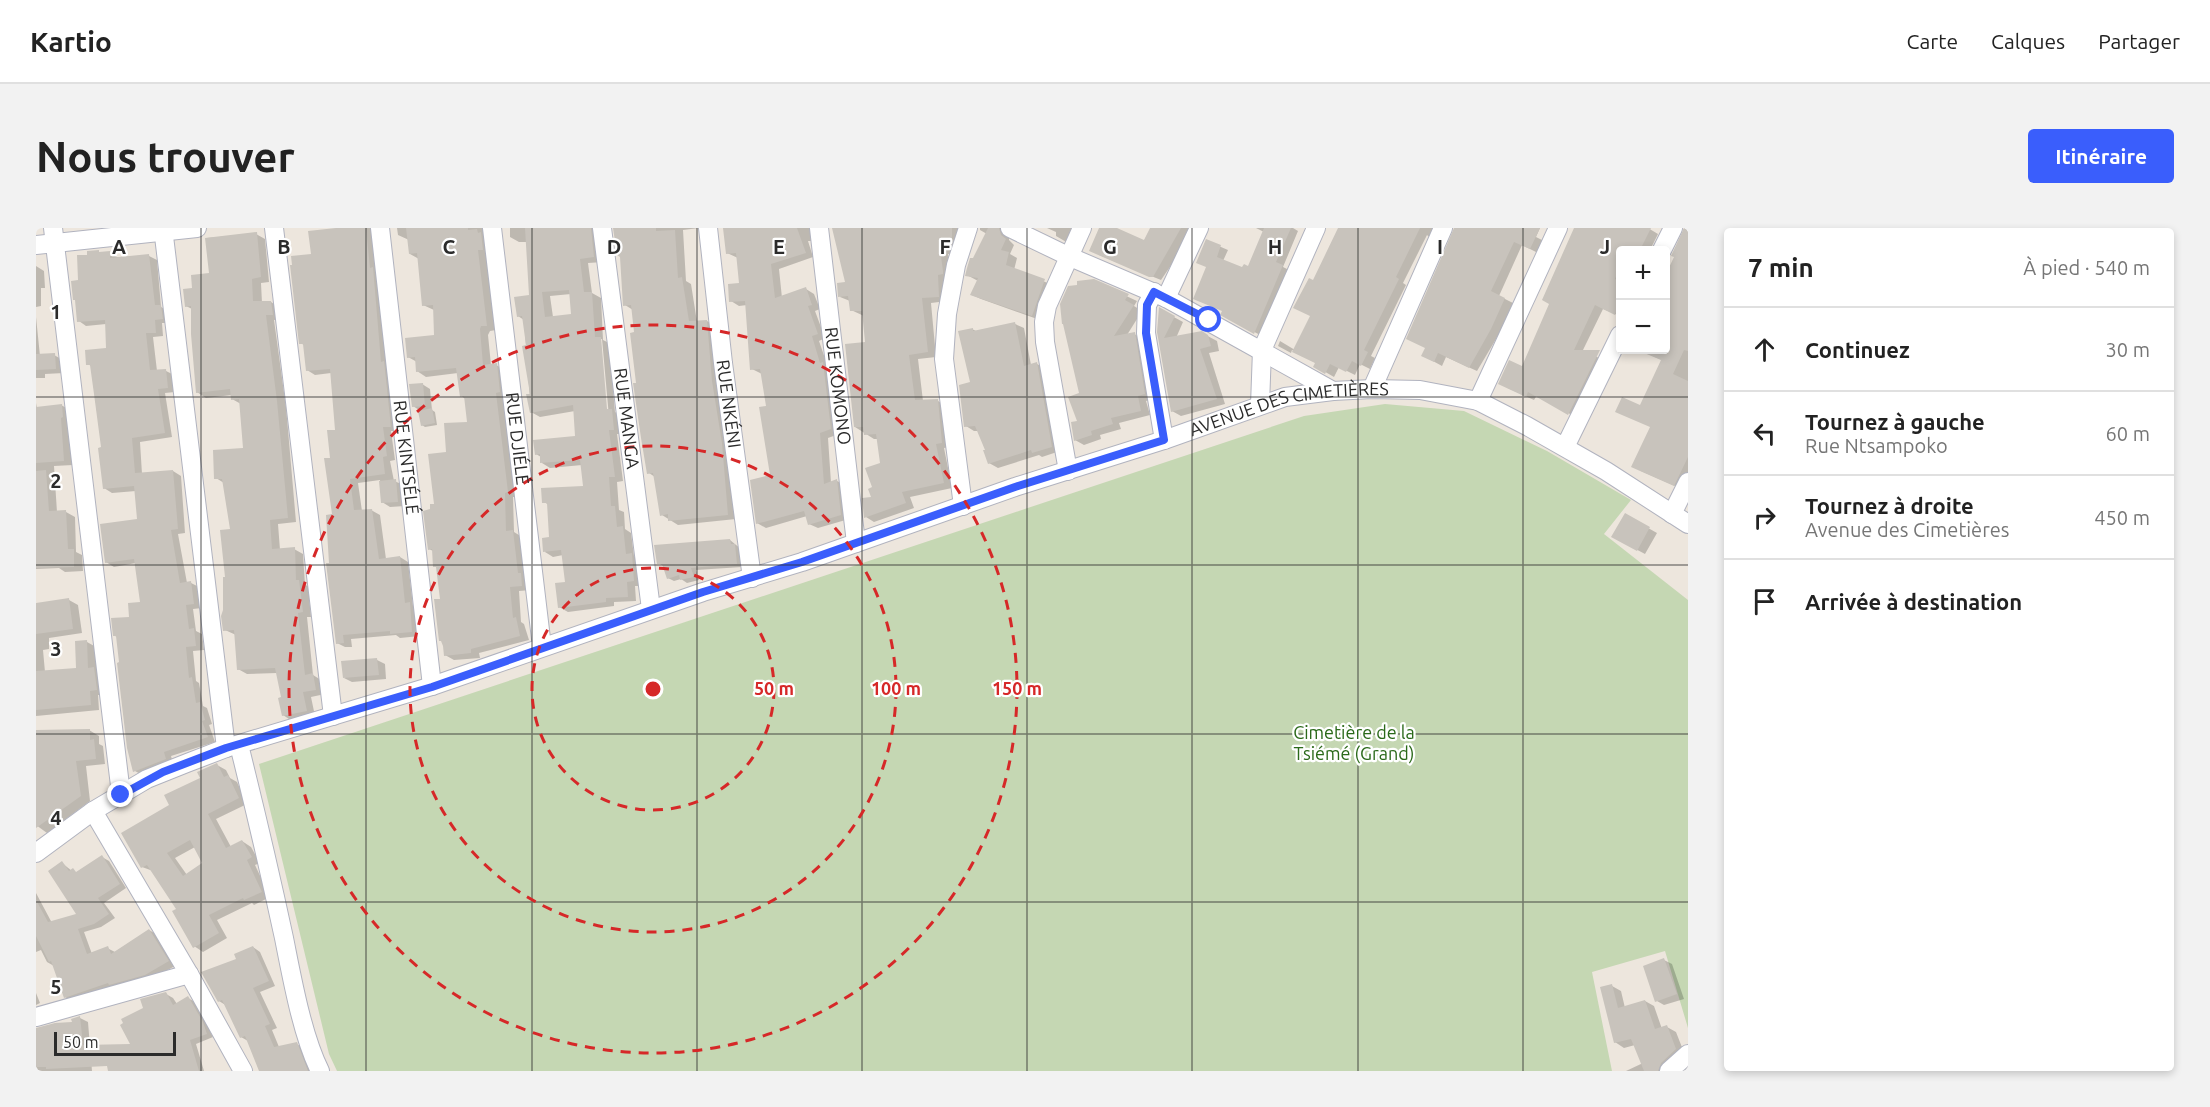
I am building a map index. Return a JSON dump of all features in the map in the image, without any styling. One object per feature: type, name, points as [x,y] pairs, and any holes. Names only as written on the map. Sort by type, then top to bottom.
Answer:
[{"type":"street","points":[[36,245],[54,235],[197,228]]},
{"type":"street","points":[[274,228],[333,716]]},
{"type":"street","name":"RUE KINTSÉLÉ","points":[[380,228],[432,687]]},
{"type":"street","name":"RUE DJIÉLÉ","points":[[492,228],[542,647]]},
{"type":"street","name":"RUE MANGA","points":[[602,228],[651,609]]},
{"type":"street","name":"RUE NKÉNI","points":[[708,228],[723,363],[752,578]]},
{"type":"street","name":"RUE KOMONO","points":[[819,228],[855,543]]},
{"type":"street","points":[[963,506],[944,359],[947,314],[956,265],[968,228]]},
{"type":"street","points":[[1010,228],[1068,256],[1160,295],[1333,391]]},
{"type":"street","points":[[1068,471],[1045,342],[1044,322],[1047,306],[1082,228]]},
{"type":"street","points":[[1164,440],[1146,333],[1147,305],[1160,295],[1199,228]]},
{"type":"street","points":[[1260,405],[1262,350],[1316,228]]},
{"type":"street","points":[[1372,389],[1443,228]]},
{"type":"street","points":[[1478,401],[1558,228]]},
{"type":"street","points":[[1664,246],[1673,228]]},
{"type":"street","points":[[163,230],[232,747],[262,838],[299,1004],[320,1071]]},
{"type":"street","points":[[54,235],[121,795]]},
{"type":"street","points":[[1565,447],[1616,343]]},
{"type":"street","name":"AVENUE DES CIMETIÈRES","points":[[36,853],[93,811],[163,772],[232,747],[432,687],[651,609],[752,578],[1286,398],[1333,391],[1372,389],[1420,390],[1478,401],[1565,447],[1688,524]]},
{"type":"street","points":[[1672,514],[1688,482]]},
{"type":"street","points":[[93,811],[243,1071]]},
{"type":"street","points":[[36,1017],[189,974]]},
{"type":"street","points":[[1669,1071],[1688,1054]]},
{"type":"green space","name":"Cimetière de la Tsiémé (Grand)","points":[[1385,404],[1464,411],[1547,451],[1631,500],[1604,534],[1688,600],[1688,1028],[1665,951],[1592,972],[1612,1071],[337,1071],[329,1054],[259,764],[1304,416]]},
{"type":"building","points":[[366,228],[370,268],[373,267],[381,362],[384,361],[391,427],[383,427],[387,456],[383,457],[385,474],[350,479],[354,510],[372,509],[379,559],[400,556],[405,603],[410,602],[412,632],[390,634],[390,631],[343,635],[344,643],[336,644],[326,563],[329,563],[326,515],[332,514],[324,458],[330,458],[327,430],[335,430],[330,369],[306,371],[303,344],[299,344],[290,265],[292,265],[291,256],[311,254],[308,231]]},
{"type":"building","points":[[406,228],[468,228],[468,230],[477,229],[478,233],[481,232],[483,250],[478,250],[487,326],[481,326],[480,329],[483,365],[497,363],[500,392],[496,393],[508,492],[505,493],[506,531],[513,530],[518,573],[521,573],[522,586],[510,587],[513,618],[516,617],[520,636],[471,649],[471,653],[444,656],[443,646],[439,641],[434,599],[440,599],[436,567],[433,567],[432,549],[428,550],[423,511],[430,509],[430,504],[434,504],[428,454],[446,452],[444,423],[467,422],[464,396],[460,397],[456,368],[416,372],[415,357],[407,358],[405,338],[434,335],[433,305],[422,306],[417,253],[409,254]]},
{"type":"building","points":[[525,228],[591,228],[594,257],[580,259],[584,292],[592,292],[595,337],[601,337],[607,409],[612,409],[614,430],[609,430],[615,477],[609,477],[611,506],[615,506],[617,527],[623,526],[626,554],[632,553],[634,581],[627,582],[628,597],[606,598],[606,602],[558,608],[555,583],[565,582],[561,550],[543,552],[542,538],[549,537],[547,503],[542,503],[541,488],[583,486],[580,460],[540,463],[540,454],[535,455],[533,440],[575,436],[573,405],[530,413],[526,394],[530,394],[522,346],[526,345],[522,316],[517,317],[514,297],[529,295]],"holes":[[[569,290],[571,314],[545,317],[542,292]]]},
{"type":"building","points":[[613,228],[675,230],[678,278],[682,277],[689,321],[707,320],[728,515],[668,521],[668,514],[660,516],[653,473],[647,474],[641,438],[633,383],[636,383],[630,333],[634,332],[631,305],[623,306],[620,257],[617,255]]},
{"type":"building","points":[[723,228],[797,228],[806,253],[771,264],[775,298],[806,287],[812,305],[808,306],[818,334],[812,336],[820,363],[823,362],[831,429],[820,433],[824,484],[837,479],[841,515],[808,525],[804,511],[756,524],[750,480],[770,475],[759,407],[766,406],[760,369],[750,370],[745,301],[729,302],[728,284],[739,283],[736,253],[726,254]]},
{"type":"building","points":[[832,228],[952,228],[949,249],[940,249],[943,274],[938,275],[939,297],[922,298],[928,352],[909,355],[915,400],[938,399],[942,443],[936,444],[944,483],[902,492],[906,503],[864,518],[862,498],[871,497],[868,489],[872,487],[865,468],[880,463],[876,434],[864,435],[863,427],[854,427],[845,344],[865,342],[862,311],[850,311],[848,296],[838,297],[837,283],[845,282]]},
{"type":"building","points":[[988,228],[999,228],[1001,235],[1006,239],[1001,250],[1009,252],[1006,265],[1045,279],[1032,316],[970,295],[978,278],[965,276],[967,268],[970,258],[973,258]]},
{"type":"building","points":[[1099,228],[1117,228],[1144,240],[1150,228],[1181,228],[1153,277],[1149,277],[1089,251]]},
{"type":"building","points":[[1264,228],[1291,228],[1276,262],[1283,265],[1254,334],[1220,315],[1222,311],[1193,299],[1206,267],[1196,263],[1206,239],[1221,245],[1217,257],[1242,267],[1244,264],[1248,266]]},
{"type":"building","points":[[1338,228],[1420,228],[1396,277],[1399,279],[1364,350],[1368,352],[1361,366],[1352,361],[1346,372],[1330,364],[1325,374],[1313,367],[1315,363],[1292,352],[1310,316],[1293,308],[1309,278],[1313,280]]},
{"type":"building","points":[[1454,228],[1540,228],[1530,249],[1514,242],[1491,291],[1505,298],[1469,368],[1438,353],[1434,362],[1421,356],[1425,348],[1406,339]]},
{"type":"building","points":[[1574,228],[1651,228],[1642,246],[1616,246],[1616,313],[1615,315],[1595,305],[1574,350],[1600,350],[1568,415],[1528,392],[1526,397],[1498,384],[1509,360],[1522,366],[1549,304],[1542,300]]},
{"type":"building","points":[[1684,228],[1688,228],[1688,351],[1684,350],[1673,374],[1688,381],[1688,457],[1674,486],[1631,467],[1650,427],[1615,412],[1622,397],[1640,405],[1661,360],[1647,354],[1670,354],[1670,265],[1674,257],[1671,256]]},
{"type":"building","points":[[257,232],[261,277],[252,279],[253,301],[271,301],[273,315],[266,315],[288,518],[270,520],[272,549],[295,547],[296,580],[299,580],[303,612],[298,613],[305,675],[313,673],[316,690],[303,692],[307,711],[282,716],[275,668],[237,670],[234,630],[223,631],[221,616],[223,577],[225,577],[220,530],[230,529],[222,479],[214,479],[213,450],[243,448],[239,399],[231,400],[230,389],[196,393],[191,306],[185,307],[183,289],[192,288],[191,275],[209,273],[205,238]]},
{"type":"building","points":[[99,250],[99,252],[110,251],[110,258],[149,254],[155,305],[161,305],[163,319],[155,320],[156,333],[146,333],[150,370],[166,369],[168,388],[158,389],[165,433],[132,438],[135,473],[173,470],[178,529],[171,530],[180,583],[191,581],[194,604],[186,605],[189,629],[194,628],[196,646],[186,647],[189,678],[192,677],[196,703],[200,702],[205,720],[202,721],[208,737],[164,752],[166,759],[133,772],[127,748],[116,636],[113,636],[111,618],[129,617],[128,603],[140,602],[134,559],[105,563],[100,524],[137,519],[134,486],[103,489],[98,448],[101,447],[90,365],[86,365],[85,350],[106,348],[105,320],[77,322],[71,281],[78,280],[77,255],[87,255],[87,251]]},
{"type":"building","points":[[1094,279],[1129,294],[1125,300],[1134,305],[1114,336],[1135,332],[1145,394],[1138,396],[1141,411],[1111,418],[1113,424],[1091,431],[1092,435],[1074,441],[1071,422],[1077,421],[1068,397],[1079,393],[1062,324],[1060,304],[1068,286],[1077,285],[1077,281]]},
{"type":"building","points":[[1159,307],[1175,316],[1164,338],[1202,331],[1208,335],[1211,346],[1200,349],[1217,399],[1171,412],[1157,332]]},
{"type":"building","points":[[1015,322],[1024,366],[1037,362],[1052,447],[1032,453],[1031,450],[988,464],[975,426],[964,427],[959,385],[970,382],[958,331],[973,328],[973,331]]},
{"type":"building","points":[[55,353],[56,369],[36,370],[36,354]]},
{"type":"building","points":[[423,383],[425,406],[412,407],[409,384]]},
{"type":"building","points":[[62,404],[64,461],[36,463],[36,407]]},
{"type":"building","points":[[432,408],[435,423],[421,426],[418,411]]},
{"type":"building","points":[[46,470],[49,511],[66,510],[68,549],[74,549],[74,567],[36,568],[36,471]]},
{"type":"building","points":[[396,479],[398,502],[381,503],[379,481]]},
{"type":"building","points":[[1625,513],[1650,527],[1637,551],[1611,537]]},
{"type":"building","points":[[730,539],[731,544],[735,544],[737,564],[691,568],[694,577],[680,580],[679,575],[667,579],[662,564],[657,564],[654,545]]},
{"type":"building","points":[[69,598],[73,629],[36,634],[36,603]]},
{"type":"building","points":[[87,640],[88,668],[94,667],[97,690],[90,691],[91,705],[36,710],[36,671],[76,668],[75,641]]},
{"type":"building","points":[[377,658],[379,675],[343,678],[341,661]]},
{"type":"building","points":[[90,729],[90,740],[94,739],[96,759],[76,761],[81,796],[36,828],[36,730]]},
{"type":"building","points":[[217,763],[224,777],[228,775],[239,798],[208,814],[226,848],[242,840],[252,857],[247,860],[262,892],[244,900],[243,898],[209,915],[219,933],[193,948],[172,911],[176,909],[147,865],[141,868],[121,833],[169,805],[164,795],[200,778],[197,772]],"holes":[[[190,840],[202,863],[183,876],[167,853]]]},
{"type":"building","points":[[102,855],[120,884],[98,898],[109,914],[94,924],[78,929],[87,954],[108,946],[111,954],[149,929],[169,961],[145,975],[109,985],[108,983],[64,998],[51,961],[49,962],[36,936],[36,900],[48,922],[76,914],[48,871],[62,861],[69,871],[73,868],[76,872]]},
{"type":"building","points":[[253,946],[269,981],[253,988],[270,1024],[265,1026],[274,1047],[297,1042],[308,1071],[259,1071],[245,1036],[240,1038],[222,1000],[218,1002],[201,972],[236,959],[234,954]]},
{"type":"building","points":[[1664,958],[1677,994],[1655,1002],[1643,966]]},
{"type":"building","points":[[1612,984],[1618,1008],[1645,1000],[1655,1029],[1667,1025],[1676,1049],[1661,1063],[1658,1071],[1644,1071],[1631,1039],[1614,1043],[1600,987]]},
{"type":"building","points":[[166,992],[173,1005],[188,996],[203,1022],[207,1034],[190,1040],[199,1071],[108,1071],[107,1066],[46,1069],[46,1067],[36,1067],[36,1028],[55,1023],[72,1022],[71,1019],[80,1016],[83,1045],[130,1044],[120,1025],[123,1023],[121,1019],[143,1008],[140,999]]},
{"type":"route","points":[[121,795],[147,779],[226,748],[432,687],[703,592],[802,562],[1015,487],[1164,440],[1146,333],[1147,305],[1154,292],[1209,320]]}]
